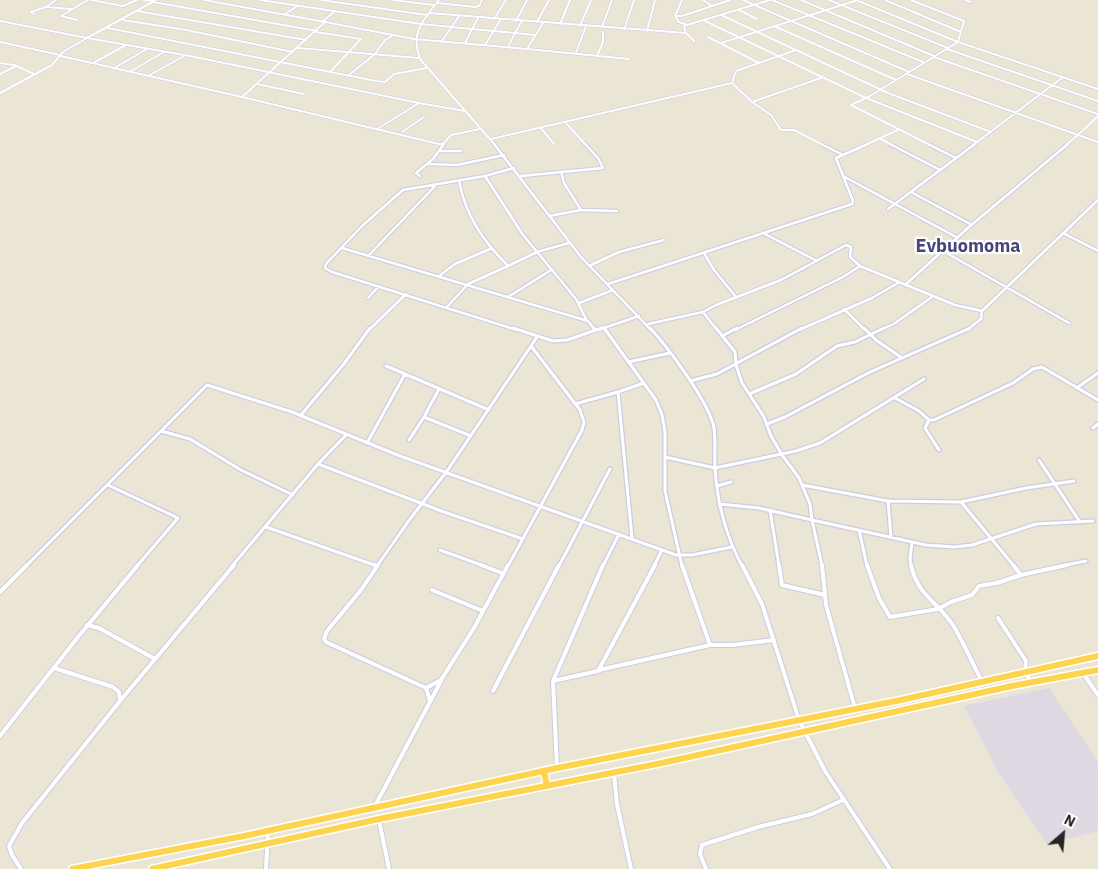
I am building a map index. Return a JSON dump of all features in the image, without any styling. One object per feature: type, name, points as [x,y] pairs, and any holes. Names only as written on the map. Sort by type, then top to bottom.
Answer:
[{"type":"highway","points":[[72,869],[268,831],[557,768],[856,709],[1098,656]]},
{"type":"highway","points":[[152,869],[378,819],[614,773],[1031,682],[1098,670]]},
{"type":"highway","points":[[544,772],[546,786]]},
{"type":"street","points":[[34,14],[31,12],[46,7],[56,0]]},
{"type":"street","points":[[77,20],[61,16],[89,0],[123,6],[136,0]]},
{"type":"street","points":[[143,0],[361,39],[351,52],[330,72]]},
{"type":"street","points":[[204,0],[414,39],[629,59]]},
{"type":"street","points":[[260,0],[421,24],[536,35]]},
{"type":"street","points":[[322,0],[428,14],[624,30],[686,33]]},
{"type":"street","points":[[392,0],[475,7],[482,0]]},
{"type":"street","points":[[494,19],[506,0]]},
{"type":"street","points":[[516,20],[527,0]]},
{"type":"street","points":[[537,22],[549,0]]},
{"type":"street","points":[[560,24],[570,0]]},
{"type":"street","points":[[580,26],[591,0]]},
{"type":"street","points":[[602,27],[612,0]]},
{"type":"street","points":[[624,30],[634,0]]},
{"type":"street","points":[[647,31],[654,0]]},
{"type":"street","points":[[682,0],[675,12],[675,16],[679,22],[687,25],[771,0],[923,62]]},
{"type":"street","points":[[703,0],[712,6]]},
{"type":"street","points":[[675,16],[682,16],[730,0]]},
{"type":"street","points":[[744,0],[908,73],[1098,142]]},
{"type":"street","points":[[801,0],[934,56],[1098,115],[1078,135],[905,285]]},
{"type":"street","points":[[829,0],[947,49],[1098,101]]},
{"type":"street","points":[[720,43],[858,0],[958,42],[1098,88]]},
{"type":"street","points":[[885,0],[961,32]]},
{"type":"street","points":[[912,0],[964,21],[958,42],[866,98],[851,105],[956,158]]},
{"type":"street","points":[[965,0],[971,2]]},
{"type":"street","points":[[56,52],[67,49],[108,28],[154,1]]},
{"type":"street","points":[[436,3],[421,24],[414,39],[415,49],[419,58],[504,155],[570,243],[613,290],[648,324],[690,381],[706,407],[714,428],[715,468],[719,504],[732,547],[762,604],[799,720],[843,800],[890,869]]},
{"type":"street","points":[[285,14],[296,6]]},
{"type":"street","points":[[46,7],[72,9]]},
{"type":"street","points":[[738,10],[757,19]]},
{"type":"street","points":[[136,11],[307,40]]},
{"type":"street","points":[[242,97],[307,40],[334,12]]},
{"type":"street","points":[[721,15],[881,89],[991,132]]},
{"type":"street","points":[[442,41],[458,16]]},
{"type":"street","points":[[465,43],[478,18]]},
{"type":"street","points":[[485,45],[501,19]]},
{"type":"street","points":[[123,20],[230,38],[293,52]]},
{"type":"street","points":[[704,20],[777,57],[866,98],[978,142]]},
{"type":"street","points":[[508,47],[522,21]]},
{"type":"street","points":[[0,22],[148,48],[466,112]]},
{"type":"street","points":[[527,49],[543,23]]},
{"type":"street","points":[[687,25],[684,27],[686,33],[694,40]]},
{"type":"street","points":[[575,54],[586,26]]},
{"type":"street","points":[[774,26],[896,80]]},
{"type":"street","points":[[108,28],[384,82],[394,74],[427,68]]},
{"type":"street","points":[[597,56],[603,42],[603,32]]},
{"type":"street","points":[[349,75],[375,54],[381,43],[394,35]]},
{"type":"street","points":[[708,37],[759,63]]},
{"type":"street","points":[[0,42],[56,52],[61,55],[443,144]]},
{"type":"street","points":[[95,63],[127,44]]},
{"type":"street","points":[[116,67],[148,48]]},
{"type":"street","points":[[298,48],[419,58]]},
{"type":"street","points":[[0,93],[52,65],[67,49]]},
{"type":"street","points":[[732,84],[736,71],[796,50]]},
{"type":"street","points":[[131,71],[164,52]]},
{"type":"street","points":[[149,75],[184,56]]},
{"type":"street","points":[[0,62],[16,66],[34,74]]},
{"type":"street","points":[[0,74],[16,66]]},
{"type":"street","points":[[752,102],[821,77]]},
{"type":"street","points":[[888,209],[1063,77]]},
{"type":"street","points":[[256,84],[304,94]]},
{"type":"street","points":[[732,84],[771,116],[781,130],[797,131],[842,155]]},
{"type":"street","points":[[490,139],[732,84]]},
{"type":"street","points":[[379,128],[419,103]]},
{"type":"street","points":[[401,133],[424,117]]},
{"type":"street","points":[[521,176],[603,167],[598,158],[565,122]]},
{"type":"street","points":[[541,127],[554,144]]},
{"type":"street","points":[[420,176],[416,173],[440,151],[447,138],[451,135],[480,129]]},
{"type":"street","points":[[608,284],[852,204],[853,201],[835,159],[898,130]]},
{"type":"street","points":[[879,138],[940,170]]},
{"type":"street","points":[[440,151],[461,151]]},
{"type":"street","points":[[427,164],[457,166],[504,155]]},
{"type":"street","points":[[514,168],[485,176],[398,192],[326,264],[326,270],[537,337],[561,341],[639,316]]},
{"type":"street","points":[[561,172],[564,183],[580,210]]},
{"type":"street","points":[[843,175],[958,238]]},
{"type":"street","points":[[485,176],[537,252],[579,303],[595,330]]},
{"type":"street","points":[[459,180],[467,208],[479,232],[490,249],[508,266]]},
{"type":"street","points":[[369,255],[437,184]]},
{"type":"street","points":[[911,192],[972,225]]},
{"type":"street","points":[[767,424],[785,417],[868,373],[928,345],[971,328],[981,319],[982,311],[1098,200]]},
{"type":"street","points":[[549,216],[580,210],[617,211]]},
{"type":"street","points":[[763,232],[817,261]]},
{"type":"street","points":[[1063,233],[1098,251]]},
{"type":"street","points":[[590,266],[619,252],[664,240]]},
{"type":"street","points":[[447,308],[468,284],[478,278],[537,252],[570,243]]},
{"type":"street","points":[[648,324],[703,312],[710,307],[781,280],[846,244],[851,246],[850,257],[860,266],[933,296],[970,309],[982,311]]},
{"type":"street","points":[[341,248],[588,321]]},
{"type":"street","points":[[440,276],[455,264],[490,249]]},
{"type":"street","points":[[942,251],[1070,323]]},
{"type":"street","points":[[704,253],[712,270],[722,278],[736,298]]},
{"type":"street","points":[[722,336],[843,278],[860,266]]},
{"type":"street","points":[[508,297],[551,270]]},
{"type":"street","points":[[690,381],[717,374],[736,365],[798,330],[872,298],[899,282]]},
{"type":"street","points":[[368,298],[380,286]]},
{"type":"street","points":[[579,303],[613,290]]},
{"type":"street","points":[[301,415],[343,365],[372,326],[406,294]]},
{"type":"street","points":[[749,394],[796,374],[837,346],[855,342],[895,323],[933,296]]},
{"type":"street","points":[[844,310],[876,340],[902,358]]},
{"type":"street","points":[[703,312],[735,352],[736,365],[742,383],[767,424],[771,436],[782,455],[799,478],[810,504],[822,562],[826,605],[856,709]]},
{"type":"street","points":[[603,327],[656,400],[662,415],[665,432],[665,491],[678,555],[710,644]]},
{"type":"street","points":[[430,702],[426,688],[326,642],[324,639],[328,631],[361,590],[447,472],[537,337]]},
{"type":"street","points":[[374,808],[441,680],[523,539],[582,430],[584,422],[575,404],[531,346]]},
{"type":"street","points":[[628,362],[670,353]]},
{"type":"street","points":[[386,366],[488,410]]},
{"type":"street","points":[[939,450],[925,428],[929,420],[944,416],[976,399],[1013,384],[1039,367],[1046,368],[1098,400]]},
{"type":"street","points":[[1078,387],[1098,373]]},
{"type":"street","points":[[367,443],[405,374]]},
{"type":"street","points":[[665,457],[715,468],[782,455],[820,443],[924,379]]},
{"type":"street","points":[[575,404],[644,383]]},
{"type":"street","points":[[0,592],[206,386],[213,386],[301,415],[367,443],[678,555],[732,547]]},
{"type":"street","points":[[409,440],[439,389]]},
{"type":"street","points":[[618,392],[632,538]]},
{"type":"street","points":[[895,398],[914,408],[929,420]]},
{"type":"street","points":[[424,417],[471,436]]},
{"type":"street","points":[[1093,428],[1098,424]]},
{"type":"street","points":[[160,431],[170,432],[200,443],[235,466],[293,495]]},
{"type":"street","points":[[21,869],[11,854],[9,846],[11,840],[30,813],[155,659],[318,464],[346,435]]},
{"type":"street","points":[[1039,460],[1080,522]]},
{"type":"street","points":[[318,464],[422,504],[523,539]]},
{"type":"street","points":[[493,691],[610,469]]},
{"type":"street","points":[[717,486],[731,482]]},
{"type":"street","points":[[802,485],[888,501],[961,502],[1026,488],[1074,482]]},
{"type":"street","points":[[0,736],[87,626],[178,518],[174,514],[108,485]]},
{"type":"street","points":[[888,501],[891,537]]},
{"type":"street","points":[[961,502],[1021,575]]},
{"type":"street","points":[[719,504],[770,510],[926,545],[954,547],[972,545],[1036,524],[1094,521]]},
{"type":"street","points":[[770,510],[782,584],[825,595]]},
{"type":"street","points":[[266,527],[302,538],[377,566]]},
{"type":"street","points":[[859,530],[862,553],[885,611],[890,617],[938,609],[951,602],[972,595],[979,586],[1086,561]]},
{"type":"street","points":[[557,768],[553,681],[594,584],[619,534]]},
{"type":"street","points":[[912,542],[910,559],[914,579],[952,624],[982,681]]},
{"type":"street","points":[[440,550],[502,573]]},
{"type":"street","points":[[598,671],[637,601],[662,550]]},
{"type":"street","points":[[432,590],[482,611]]},
{"type":"street","points":[[998,618],[1026,661],[1024,671],[1031,682]]},
{"type":"street","points":[[87,626],[99,628],[155,659]]},
{"type":"street","points":[[553,681],[710,644],[733,645],[774,640]]},
{"type":"street","points":[[54,668],[114,687],[119,692],[120,702]]},
{"type":"street","points":[[1083,672],[1098,695]]},
{"type":"street","points":[[426,688],[441,680]]},
{"type":"street","points":[[614,773],[617,804],[632,869]]},
{"type":"street","points":[[706,869],[700,854],[702,845],[758,827],[812,814],[843,800]]},
{"type":"street","points":[[378,819],[389,869]]},
{"type":"street","points":[[266,869],[268,831]]},
{"type":"shaded area","points":[[1049,688],[1098,762],[1098,831],[1047,844],[998,772],[964,706]]},
{"type":"district","name":"Evbuomoma","points":[[968,247]]}]
